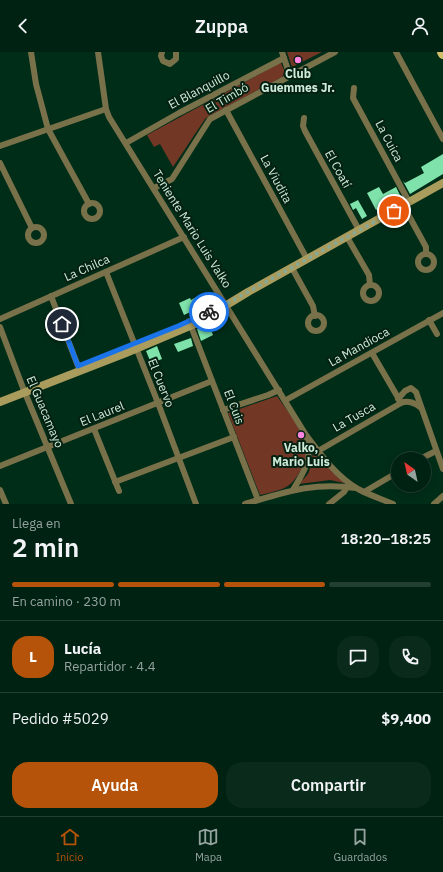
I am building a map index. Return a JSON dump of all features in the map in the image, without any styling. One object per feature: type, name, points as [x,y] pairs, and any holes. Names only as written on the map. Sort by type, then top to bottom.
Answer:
[{"type":"main road","points":[[0,397],[24,390],[134,347],[218,311],[226,304],[443,183]]},
{"type":"main road","points":[[0,402],[78,366],[134,347]]},
{"type":"street","points":[[31,52],[36,84],[48,129],[88,204]]},
{"type":"street","name":"Teniente Mario Luis Valko","points":[[98,52],[106,109],[109,117],[286,400],[306,435],[329,465],[348,485],[393,504]]},
{"type":"street","points":[[162,52],[161,56],[163,61],[170,64],[176,59],[176,52]]},
{"type":"street","name":"El Timbó","points":[[154,188],[172,179],[206,122],[335,52]]},
{"type":"street","points":[[396,52],[443,139]]},
{"type":"street","points":[[283,55],[290,76]]},
{"type":"street","name":"El Blanquillo","points":[[126,143],[283,55]]},
{"type":"street","name":"La Cuica","points":[[354,88],[353,98],[406,204],[425,245],[426,254]]},
{"type":"street","points":[[0,146],[106,109]]},
{"type":"street","name":"La Viudita","points":[[226,110],[306,259]]},
{"type":"street","name":"El Coatí","points":[[304,118],[303,126],[305,132],[359,230]]},
{"type":"street","points":[[0,163],[32,228]]},
{"type":"street","name":"La Chilca","points":[[0,319],[184,237]]},
{"type":"street","points":[[347,237],[369,275],[370,285]]},
{"type":"street","points":[[292,268],[313,306],[315,316]]},
{"type":"street","name":"El Cuervo","points":[[106,272],[196,504]]},
{"type":"street","points":[[51,296],[78,366]]},
{"type":"street","name":"La Mandioca","points":[[286,400],[443,313]]},
{"type":"street","points":[[429,320],[437,334]]},
{"type":"street","name":"El Cuis","points":[[190,323],[258,500]]},
{"type":"street","name":"El Guacamayo","points":[[0,327],[71,504]]},
{"type":"street","points":[[372,353],[399,401]]},
{"type":"street","name":"El Laurel","points":[[0,466],[212,382]]},
{"type":"street","points":[[399,401],[408,389],[414,390],[443,469]]},
{"type":"street","points":[[223,410],[279,390]]},
{"type":"street","points":[[399,401],[412,402],[421,408]]},
{"type":"street","name":"La Tusca","points":[[318,451],[399,401]]},
{"type":"street","points":[[94,429],[119,491]]},
{"type":"street","points":[[293,490],[305,470],[309,458],[309,447],[306,435]]},
{"type":"street","points":[[115,482],[234,437]]},
{"type":"street","points":[[431,454],[436,451]]},
{"type":"street","points":[[364,492],[391,476]]},
{"type":"street","points":[[247,504],[293,490],[317,486],[348,485]]},
{"type":"street","points":[[329,504],[344,492],[348,485]]},
{"type":"street","points":[[0,490],[6,504]]},
{"type":"street","points":[[434,504],[443,496]]},
{"type":"shaded area","name":"Club Guemmes Jr.","points":[[287,52],[322,52],[292,67]]},
{"type":"shaded area","points":[[281,63],[285,72],[282,77],[205,119],[173,167],[160,144],[154,147],[147,135]]},
{"type":"shaded area","points":[[277,396],[296,423],[301,433],[306,453],[304,463],[297,477],[292,483],[277,491],[260,495],[228,413]]},
{"type":"shaded area","points":[[313,450],[319,460],[345,482],[344,483],[330,480],[299,484],[308,474],[312,463]]},
{"type":"building","points":[[443,154],[443,174],[410,194],[403,181],[405,183],[424,173],[421,167]]},
{"type":"building","points":[[379,187],[383,194],[396,187],[400,195],[398,199],[376,210],[367,193]]},
{"type":"building","points":[[358,200],[367,216],[362,219],[356,208],[353,210],[350,204]]},
{"type":"building","points":[[198,296],[203,306],[184,315],[179,303],[190,298],[191,300]]},
{"type":"building","points":[[208,323],[213,335],[201,341],[197,329]]},
{"type":"building","points":[[191,338],[193,346],[178,352],[174,344]]},
{"type":"building","points":[[157,346],[162,359],[151,363],[146,351]]},
{"type":"way so far","points":[[209,312],[394,211]]},
{"type":"place","name":"Club Guemmes Jr.","points":[[298,60]]},
{"type":"place","name":"Valko, Mario Luis","points":[[301,435]]},
{"type":"route","points":[[62,324],[78,366],[209,312]]}]
